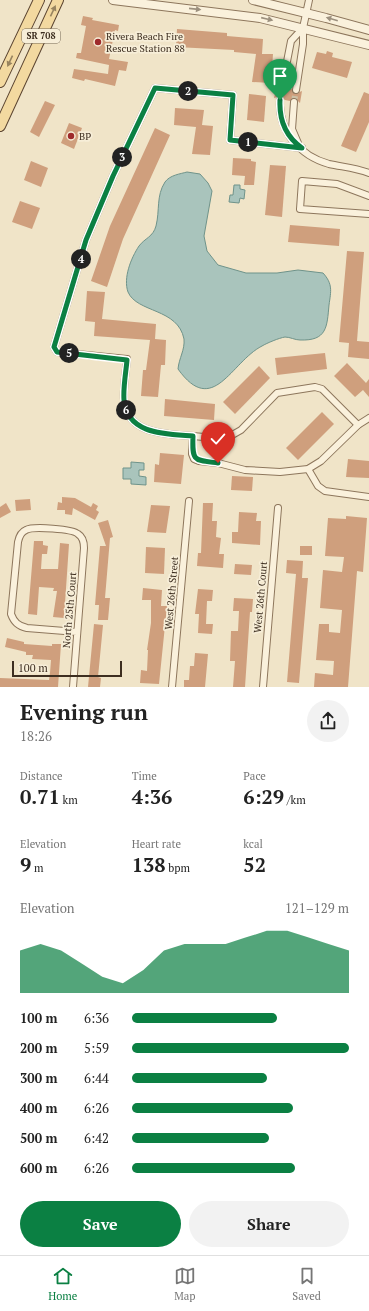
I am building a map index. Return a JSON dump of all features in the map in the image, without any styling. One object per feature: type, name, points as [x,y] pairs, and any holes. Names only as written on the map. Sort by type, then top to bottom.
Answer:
[{"type":"main road","name":"SR 708","points":[[0,82],[39,0]]},
{"type":"main road","name":"SR 708","points":[[0,126],[58,0]]},
{"type":"street","points":[[113,0],[230,13],[260,18],[369,45]]},
{"type":"street","points":[[253,0],[306,12],[369,30]]},
{"type":"street","points":[[296,90],[303,44],[303,28],[309,0]]},
{"type":"street","points":[[282,87],[291,41],[303,28]]},
{"type":"street","points":[[302,148],[230,140],[233,95],[155,88],[113,176],[86,240],[54,347],[57,352],[127,360],[124,399],[126,411],[131,420],[150,431],[225,439],[241,430],[276,393],[316,387],[322,389],[358,425]]},
{"type":"street","points":[[280,100],[281,114],[285,130],[291,139],[302,148],[328,163],[367,173],[369,165]]},
{"type":"street","points":[[294,102],[292,128],[296,141],[302,148]]},
{"type":"street","points":[[369,196],[337,184],[302,181],[300,209],[369,214]]},
{"type":"street","points":[[193,436],[192,454],[194,459],[199,461],[218,463],[245,470],[274,472],[308,469],[321,461],[358,425],[369,418]]},
{"type":"street","points":[[308,469],[318,486],[325,491],[369,497]]},
{"type":"street","name":"West 26th Street","points":[[172,687],[189,501]]},
{"type":"street","name":"West 26th Court","points":[[263,687],[278,508]]},
{"type":"street","name":"North 25th Court","points":[[73,687],[84,548],[80,535],[72,531],[34,528],[27,530],[20,535],[18,542],[11,614],[16,623],[21,626],[77,632]]},
{"type":"water","points":[[187,172],[200,174],[208,183],[212,191],[204,236],[207,251],[218,265],[246,273],[277,273],[298,270],[323,273],[330,284],[326,326],[321,335],[309,340],[298,340],[285,337],[267,343],[251,354],[222,382],[212,387],[202,388],[190,383],[178,369],[184,343],[180,329],[166,316],[140,304],[133,299],[128,292],[126,281],[133,256],[139,246],[155,230],[162,187],[167,180],[175,175]]},
{"type":"water","points":[[234,185],[240,185],[240,189],[245,190],[244,199],[240,198],[239,203],[229,202],[230,195],[233,195]]},
{"type":"water","points":[[131,462],[144,463],[144,470],[139,470],[139,476],[146,477],[146,485],[131,484],[131,479],[123,479],[123,468],[131,468]]},
{"type":"building","name":"Rivera Beach Fire Rescue Station 88","points":[[83,16],[93,18],[92,20],[119,25],[118,31],[115,30],[109,59],[128,62],[126,71],[119,70],[115,86],[85,79],[84,81],[72,78],[74,69],[108,74],[109,65],[76,58],[77,53],[81,53],[86,26],[81,25]]},
{"type":"building","points":[[177,29],[227,33],[227,36],[263,39],[262,54],[273,54],[271,83],[252,82],[256,54],[234,52],[234,50],[176,47]]},
{"type":"building","points":[[327,51],[333,53],[332,57],[352,62],[347,78],[312,68],[317,52],[326,54]]},
{"type":"building","points":[[277,86],[282,91],[286,88],[292,89],[295,94],[302,91],[300,103],[295,98],[290,101],[285,100],[280,96],[274,98]]},
{"type":"building","points":[[364,92],[369,94],[369,122],[356,152],[341,146]]},
{"type":"building","points":[[249,94],[266,96],[264,122],[247,120]]},
{"type":"building","points":[[45,101],[55,105],[39,137],[30,132]]},
{"type":"building","points":[[175,108],[204,110],[202,125],[213,126],[210,155],[192,154],[196,127],[174,125]]},
{"type":"building","name":"BP","points":[[69,123],[82,128],[74,149],[61,143]]},
{"type":"building","points":[[155,128],[170,135],[123,239],[107,287],[91,281],[110,226]]},
{"type":"building","points":[[233,158],[251,159],[251,161],[256,162],[254,185],[244,185],[245,176],[232,175]]},
{"type":"building","points":[[31,161],[48,168],[41,187],[24,180]]},
{"type":"building","points":[[270,165],[286,166],[282,217],[265,215]]},
{"type":"building","points":[[20,201],[40,208],[32,229],[12,222]]},
{"type":"building","points":[[290,225],[340,229],[339,246],[288,242]]},
{"type":"building","points":[[347,251],[364,252],[357,341],[369,342],[369,359],[348,357],[349,343],[339,342]]},
{"type":"building","points":[[87,291],[105,292],[102,319],[156,324],[155,339],[166,340],[165,365],[161,365],[158,397],[141,396],[143,370],[146,370],[150,340],[94,336],[95,322],[85,321]]},
{"type":"building","points":[[325,353],[327,369],[277,375],[275,358]]},
{"type":"building","points":[[347,363],[366,383],[369,379],[369,397],[363,390],[355,397],[334,376]]},
{"type":"building","points":[[259,366],[270,378],[235,414],[223,402]]},
{"type":"building","points":[[165,399],[215,404],[214,420],[164,416]]},
{"type":"building","points":[[322,412],[334,424],[298,460],[286,448]]},
{"type":"building","points":[[160,453],[184,455],[181,484],[154,482],[155,464],[159,465]]},
{"type":"building","points":[[348,459],[369,461],[369,478],[346,477]]},
{"type":"building","points":[[232,476],[253,477],[252,491],[231,490]]},
{"type":"building","points":[[62,497],[75,498],[91,507],[93,503],[98,506],[96,510],[99,512],[95,520],[73,508],[72,515],[65,514],[65,510],[57,510],[58,502],[62,503]]},
{"type":"building","points":[[30,499],[31,510],[16,511],[15,500]]},
{"type":"building","points":[[6,503],[11,512],[0,518],[0,507]]},
{"type":"building","points":[[203,503],[213,503],[212,521],[217,521],[216,537],[221,538],[219,554],[224,554],[223,568],[197,566],[198,553],[201,553]]},
{"type":"building","points":[[151,505],[170,506],[166,533],[147,532]]},
{"type":"building","points":[[239,512],[257,513],[256,521],[261,521],[260,545],[232,543],[232,532],[238,532]]},
{"type":"building","points":[[346,516],[367,518],[363,572],[357,571],[348,687],[314,687],[315,673],[333,675],[334,661],[316,660],[319,624],[329,624],[329,632],[340,633],[342,610],[320,608],[323,570],[342,572],[344,557],[325,556],[328,518],[346,519]]},
{"type":"building","points":[[108,520],[113,537],[110,538],[105,598],[110,598],[108,620],[98,620],[99,605],[95,605],[100,546],[106,546],[98,523]]},
{"type":"building","points":[[34,541],[43,541],[43,545],[48,546],[47,554],[42,554],[41,569],[58,569],[60,543],[69,544],[64,618],[53,617],[57,591],[53,591],[54,588],[39,587],[37,615],[28,614]]},
{"type":"building","points":[[300,546],[312,546],[312,555],[300,555]]},
{"type":"building","points":[[146,547],[165,548],[164,574],[145,573]]},
{"type":"building","points":[[287,560],[303,561],[302,578],[308,578],[299,683],[287,682],[296,574],[286,573]]},
{"type":"building","points":[[235,564],[252,565],[251,575],[234,574]]},
{"type":"building","points":[[143,588],[162,590],[161,606],[167,606],[159,684],[140,683],[141,670],[147,671],[147,650],[151,623],[151,600],[142,600]]},
{"type":"building","points":[[198,589],[213,590],[212,601],[207,601],[206,624],[213,624],[212,634],[198,633],[199,614],[195,614]]},
{"type":"building","points":[[234,598],[253,599],[252,612],[250,612],[245,687],[233,687],[235,661],[230,661],[231,631],[238,631],[239,611],[233,611]]},
{"type":"building","points":[[94,624],[103,625],[98,677],[101,678],[100,687],[88,687]]},
{"type":"building","points":[[7,638],[24,642],[24,644],[52,646],[52,644],[61,644],[58,687],[0,687],[0,678],[49,680],[50,673],[51,660],[32,659],[33,655],[26,655],[26,652],[5,647]]},
{"type":"building","points":[[195,653],[208,654],[205,687],[184,687],[184,680],[189,680],[190,666],[194,666]]},
{"type":"tunnel","points":[[280,100],[282,87]]},
{"type":"tunnel","points":[[294,102],[296,90]]},
{"type":"place","name":"Rivera Beach Fire Rescue Station 88","points":[[98,42]]},
{"type":"place","name":"BP","points":[[71,136]]},
{"type":"route","points":[[218,463],[194,459],[192,454],[193,436],[160,434],[150,431],[131,420],[126,411],[124,399],[127,360],[57,352],[54,347],[86,240],[113,176],[155,88],[233,95],[230,140],[302,148],[291,139],[285,130],[282,122],[280,100]]}]
